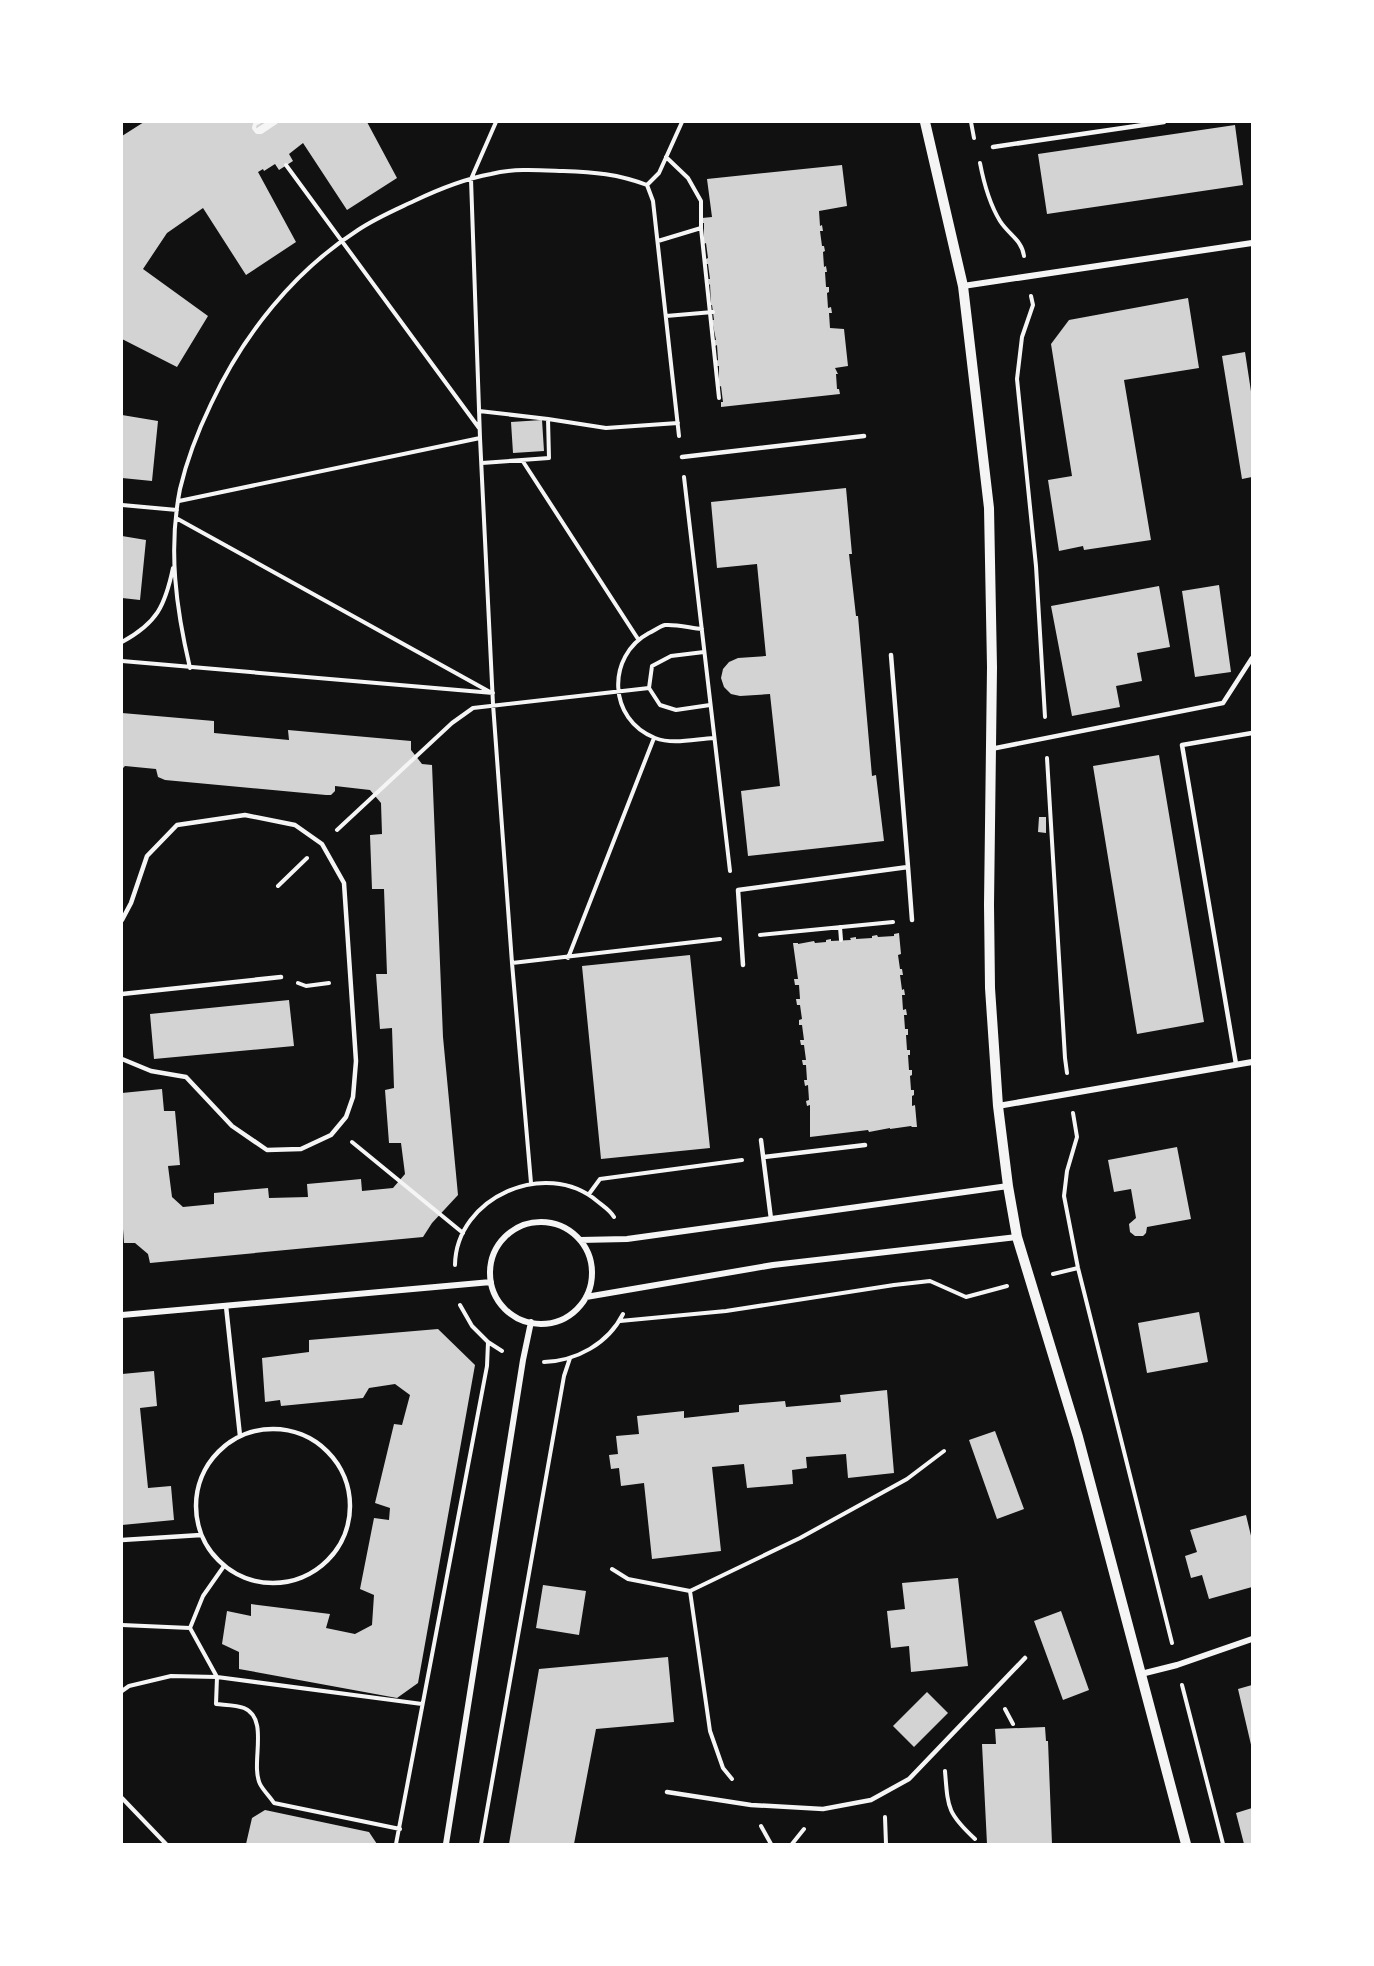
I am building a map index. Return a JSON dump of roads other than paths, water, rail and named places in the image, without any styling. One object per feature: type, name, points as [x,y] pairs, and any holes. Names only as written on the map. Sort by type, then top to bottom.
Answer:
[{"type":"street","points":[[925,122],[963,286],[989,508],[992,666],[990,988],[998,1106],[1008,1186],[1017,1237],[1078,1437],[1186,1845]]},
{"type":"street","points":[[963,286],[1252,243]]},
{"type":"street","points":[[998,1106],[1252,1062]]},
{"type":"street","points":[[580,1240],[627,1239],[1008,1186]]},
{"type":"street","points":[[541,1222],[556,1224],[569,1230],[580,1240],[588,1253],[592,1268],[591,1283],[586,1297],[576,1310],[563,1319],[547,1323],[531,1322],[505,1309],[496,1297],[491,1282],[490,1268],[494,1253],[502,1240],[513,1230],[526,1224],[541,1222]]},
{"type":"street","points":[[586,1297],[772,1265],[1017,1237]]},
{"type":"street","points":[[122,1315],[491,1282]]},
{"type":"street","points":[[446,1845],[523,1360],[531,1322]]},
{"type":"street","points":[[1141,1674],[1177,1665],[1252,1640]]},
{"type":"lane","points":[[993,147],[1164,122]]},
{"type":"lane","points":[[682,457],[864,436]]},
{"type":"lane","points":[[891,655],[912,920]]},
{"type":"lane","points":[[991,749],[1223,703],[1252,658]]},
{"type":"lane","points":[[1236,1065],[1182,745],[1252,733]]},
{"type":"lane","points":[[122,920],[131,903],[147,856],[177,825],[245,815],[295,825],[322,844],[344,883],[356,1061],[353,1097],[346,1117],[331,1135],[301,1149],[267,1150],[232,1126],[186,1077],[150,1071],[122,1059]]},
{"type":"lane","points":[[743,965],[738,890],[908,867]]},
{"type":"lane","points":[[122,994],[280,977]]},
{"type":"lane","points":[[761,1140],[771,1220]]},
{"type":"lane","points":[[764,1157],[865,1145]]},
{"type":"lane","points":[[226,1306],[240,1436]]},
{"type":"lane","points":[[263,1429],[287,1430],[309,1437],[328,1451],[342,1471],[350,1493],[351,1516],[344,1539],[331,1559],[312,1574],[290,1582],[267,1584],[244,1578],[224,1566],[210,1552],[201,1535],[196,1516],[201,1478],[211,1461],[224,1446],[240,1436],[263,1429]]},
{"type":"lane","points":[[122,1540],[201,1535]]},
{"type":"lane","points":[[667,1792],[751,1805],[823,1809],[871,1800],[909,1779],[1025,1658]]}]
